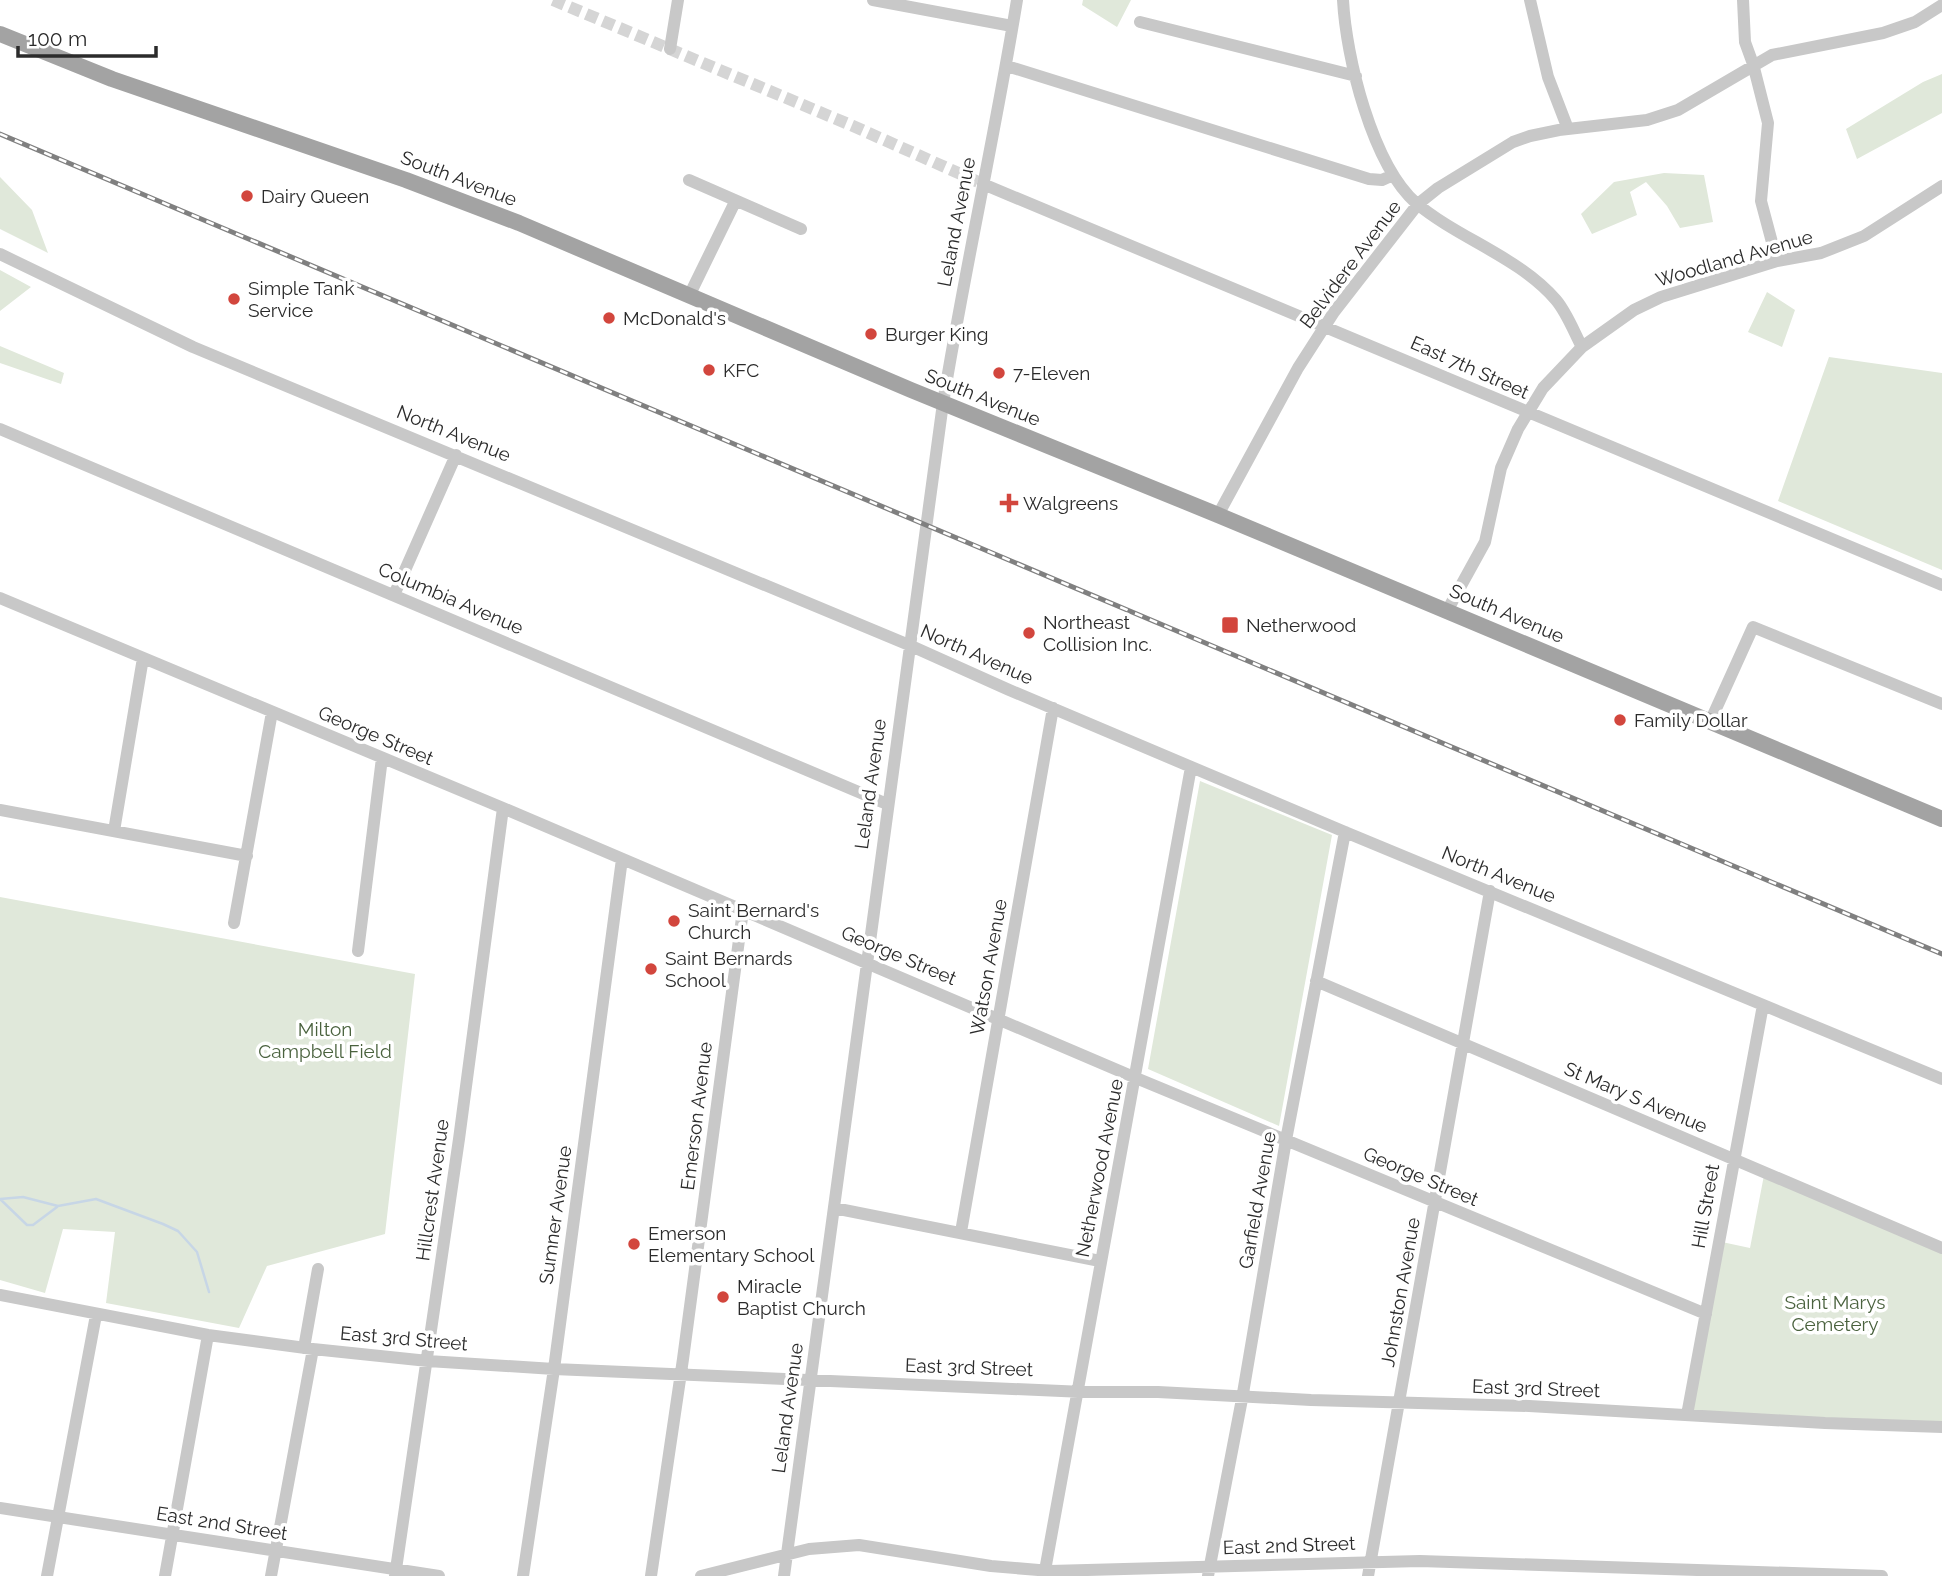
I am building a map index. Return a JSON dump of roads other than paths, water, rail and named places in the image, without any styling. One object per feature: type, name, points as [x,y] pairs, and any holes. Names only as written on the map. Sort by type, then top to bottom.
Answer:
[{"type":"main road","name":"South Avenue","points":[[0,34],[112,79],[406,180],[519,223],[943,403],[1219,515],[1942,819]]},
{"type":"street","points":[[670,49],[678,0]]},
{"type":"street","points":[[873,0],[1013,26]]},
{"type":"street","name":"Leland Avenue","points":[[784,1576],[865,962],[943,403],[1017,0]]},
{"type":"street","points":[[1343,0],[1350,55],[1372,131],[1393,175],[1418,204],[1540,283],[1559,303],[1582,347]]},
{"type":"street","points":[[1530,0],[1548,77],[1568,129]]},
{"type":"street","points":[[1743,0],[1745,42],[1768,123],[1760,201],[1777,261]]},
{"type":"street","name":"Belvidere Avenue","points":[[1219,515],[1298,368],[1334,312],[1418,204],[1465,170],[1513,142],[1530,136],[1647,120],[1678,110],[1772,55],[1883,33],[1915,22],[1942,5]]},
{"type":"street","points":[[1140,22],[1356,76]]},
{"type":"street","points":[[1007,66],[1369,178],[1382,180],[1393,175]]},
{"type":"street","points":[[689,180],[734,202],[801,229]]},
{"type":"street","name":"East 7th Street","points":[[983,184],[1942,586]]},
{"type":"street","name":"Woodland Avenue","points":[[1447,611],[1485,542],[1501,468],[1513,440],[1544,388],[1582,347],[1634,310],[1661,296],[1777,261],[1821,253],[1864,236],[1942,186]]},
{"type":"street","points":[[689,296],[734,202]]},
{"type":"street","name":"North Avenue","points":[[0,254],[193,346],[909,645],[1345,832],[1942,1079]]},
{"type":"street","name":"Columbia Avenue","points":[[0,429],[887,804]]},
{"type":"street","points":[[394,595],[456,455]]},
{"type":"street","name":"George Street","points":[[0,597],[1136,1078],[1706,1314]]},
{"type":"street","points":[[1710,722],[1753,627],[1942,704]]},
{"type":"street","points":[[114,831],[143,657]]},
{"type":"street","name":"Watson Avenue","points":[[961,1232],[1053,708]]},
{"type":"street","points":[[234,923],[272,712]]},
{"type":"street","points":[[358,951],[382,758]]},
{"type":"street","name":"Netherwood Avenue","points":[[1044,1573],[1191,767]]},
{"type":"street","name":"Hillcrest Avenue","points":[[395,1573],[428,1361],[503,808]]},
{"type":"street","points":[[0,810],[247,856]]},
{"type":"street","name":"Garfield Avenue","points":[[1209,1571],[1243,1396],[1286,1140],[1345,832]]},
{"type":"street","name":"Sumner Avenue","points":[[523,1576],[554,1369],[622,859]]},
{"type":"street","name":"Johnston Avenue","points":[[1368,1576],[1490,891]]},
{"type":"street","name":"Emerson Avenue","points":[[651,1576],[743,910]]},
{"type":"street","name":"St Mary S Avenue","points":[[1316,981],[1942,1248]]},
{"type":"street","name":"Hill Street","points":[[1688,1415],[1763,1005]]},
{"type":"street","points":[[834,1208],[1100,1261]]},
{"type":"street","points":[[271,1576],[309,1348],[318,1269]]},
{"type":"street","name":"East 3rd Street","points":[[0,1295],[208,1335],[428,1361],[554,1369],[1077,1391],[1529,1406],[1942,1427]]},
{"type":"street","points":[[47,1576],[96,1315]]},
{"type":"street","points":[[165,1576],[208,1335]]},
{"type":"street","name":"East 2nd Street","points":[[0,1508],[276,1551],[395,1573],[439,1576]]},
{"type":"street","name":"East 2nd Street","points":[[701,1576],[828,1546],[876,1546],[1044,1573],[1209,1571],[1420,1561],[1500,1570],[1882,1576]]},
{"type":"waterway","points":[[0,1199],[23,1197],[58,1206],[96,1199],[163,1224],[178,1231],[197,1252],[209,1292]]},
{"type":"waterway","points":[[0,1199],[27,1225],[33,1225],[57,1207]]},
{"type":"tunnel","points":[[553,0],[853,126],[983,184]]},
{"type":"railway","points":[[0,134],[1942,954]]},
{"type":"place","name":"Dairy Queen","points":[[247,196]]},
{"type":"place","name":"Simple Tank Service","points":[[234,299]]},
{"type":"place","name":"McDonald's","points":[[609,318]]},
{"type":"place","name":"Burger King","points":[[871,334]]},
{"type":"place","name":"KFC","points":[[709,370]]},
{"type":"place","name":"7-Eleven","points":[[999,373]]},
{"type":"place","name":"Walgreens","points":[[1009,503]]},
{"type":"place","name":"Netherwood","points":[[1230,625]]},
{"type":"place","name":"Northeast Collision Inc.","points":[[1029,633]]},
{"type":"place","name":"Family Dollar","points":[[1620,720]]},
{"type":"place","name":"Saint Bernard's Church","points":[[674,921]]},
{"type":"place","name":"Saint Bernards School","points":[[651,969]]},
{"type":"place","name":"Emerson Elementary School","points":[[634,1244]]},
{"type":"place","name":"Miracle Baptist Church","points":[[723,1297]]},
{"type":"park label","name":"Milton Campbell Field","points":[[325,1040]]},
{"type":"park label","name":"Saint Marys Cemetery","points":[[1835,1313]]}]
